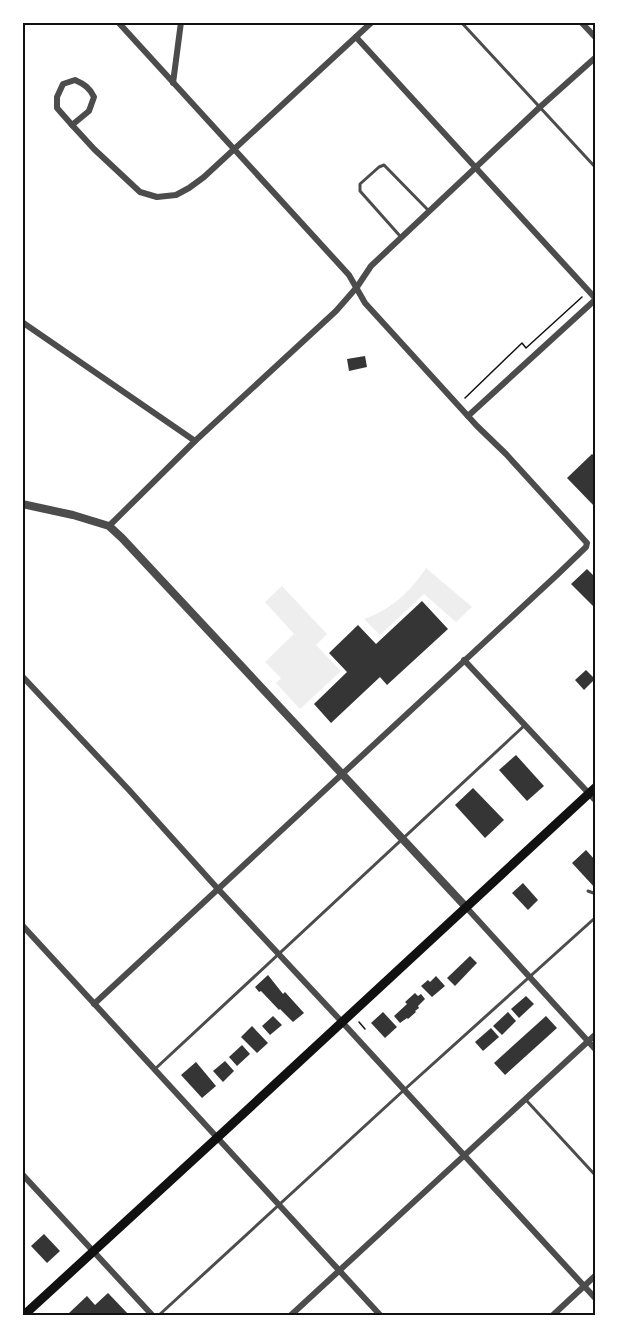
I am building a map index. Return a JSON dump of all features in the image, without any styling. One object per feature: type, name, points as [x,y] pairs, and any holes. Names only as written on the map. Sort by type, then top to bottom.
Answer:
[{"type":"main road","points":[[23,1316],[593,794]]},
{"type":"street","points":[[94,1004],[582,551],[587,543],[365,303],[349,275],[118,22]]},
{"type":"street","points":[[173,83],[181,22]]},
{"type":"street","points":[[72,125],[89,111],[94,97],[90,89],[75,80],[63,84],[57,97],[57,108],[72,125],[94,149],[140,192],[158,197],[176,195],[204,177],[356,37],[364,26],[372,22]]},
{"type":"street","points":[[582,22],[596,38]]},
{"type":"street","points":[[356,37],[595,299],[468,416]]},
{"type":"street","points":[[108,526],[195,441],[336,311],[357,287],[371,266],[596,57]]},
{"type":"street","points":[[22,322],[195,441]]},
{"type":"street","points":[[22,504],[73,515],[108,526],[130,546],[596,1050]]},
{"type":"street","points":[[465,660],[593,794]]},
{"type":"street","points":[[22,676],[596,1299]]},
{"type":"street","points":[[22,925],[381,1316]]},
{"type":"street","points":[[290,1316],[596,1034]]},
{"type":"street","points":[[22,1174],[153,1316]]},
{"type":"street","points":[[552,1316],[596,1275]]},
{"type":"lane","points":[[461,22],[596,168]]},
{"type":"lane","points":[[402,237],[360,192],[360,184],[371,173],[384,165],[429,211]]},
{"type":"lane","points":[[154,1069],[525,725]]},
{"type":"lane","points":[[595,847],[596,856]]},
{"type":"lane","points":[[588,891],[596,894]]},
{"type":"lane","points":[[158,1316],[596,917]]},
{"type":"lane","points":[[525,1099],[596,1176]]},
{"type":"path","points":[[457,405],[522,343],[526,348],[588,291]]},
{"type":"path","points":[[359,1022],[365,1029]]},
{"type":"shaded area","points":[[426,568],[472,607],[456,622],[424,594],[380,635],[364,619],[400,599]]},
{"type":"shaded area","points":[[282,586],[327,634],[316,645],[341,671],[300,709],[276,683],[281,678],[265,662],[294,634],[265,602]]},
{"type":"building","points":[[365,356],[367,367],[349,371],[347,359]]},
{"type":"building","points":[[592,454],[596,457],[596,508],[567,478]]},
{"type":"building","points":[[587,569],[596,578],[596,587],[593,589],[596,592],[596,609],[571,584]]},
{"type":"building","points":[[422,601],[448,629],[387,685],[380,677],[331,723],[314,704],[347,672],[329,653],[358,625],[376,644]]},
{"type":"building","points":[[586,670],[595,679],[584,690],[575,680]]},
{"type":"building","points":[[516,755],[544,786],[527,801],[499,770]]},
{"type":"building","points":[[473,788],[504,820],[485,838],[455,805]]},
{"type":"building","points":[[586,850],[596,861],[596,889],[572,863]]},
{"type":"building","points":[[523,883],[538,900],[528,910],[512,893]]},
{"type":"building","points":[[470,956],[477,963],[455,986],[447,978]]},
{"type":"building","points":[[268,975],[283,994],[285,992],[304,1013],[293,1022],[255,987]]},
{"type":"building","points":[[436,976],[445,986],[432,997],[421,986]]},
{"type":"building","points":[[415,993],[418,996],[421,994],[425,999],[416,1012],[400,1023],[394,1016]]},
{"type":"building","points":[[526,996],[534,1004],[519,1018],[511,1009]]},
{"type":"building","points":[[383,1012],[397,1027],[385,1038],[371,1023]]},
{"type":"building","points":[[508,1012],[516,1021],[502,1035],[493,1026]]},
{"type":"building","points":[[273,1016],[282,1025],[270,1035],[262,1026]]},
{"type":"building","points":[[546,1016],[557,1028],[505,1075],[494,1063]]},
{"type":"building","points":[[252,1026],[268,1043],[257,1053],[241,1037]]},
{"type":"building","points":[[491,1028],[499,1037],[483,1051],[475,1042]]},
{"type":"building","points":[[242,1045],[250,1054],[237,1066],[229,1057]]},
{"type":"building","points":[[225,1061],[234,1071],[223,1082],[213,1071]]},
{"type":"building","points":[[196,1062],[216,1086],[202,1098],[181,1075]]},
{"type":"building","points":[[44,1234],[60,1251],[47,1263],[31,1246]]},
{"type":"building","points":[[108,1293],[130,1316],[72,1316],[69,1313],[87,1296],[95,1305]]}]
